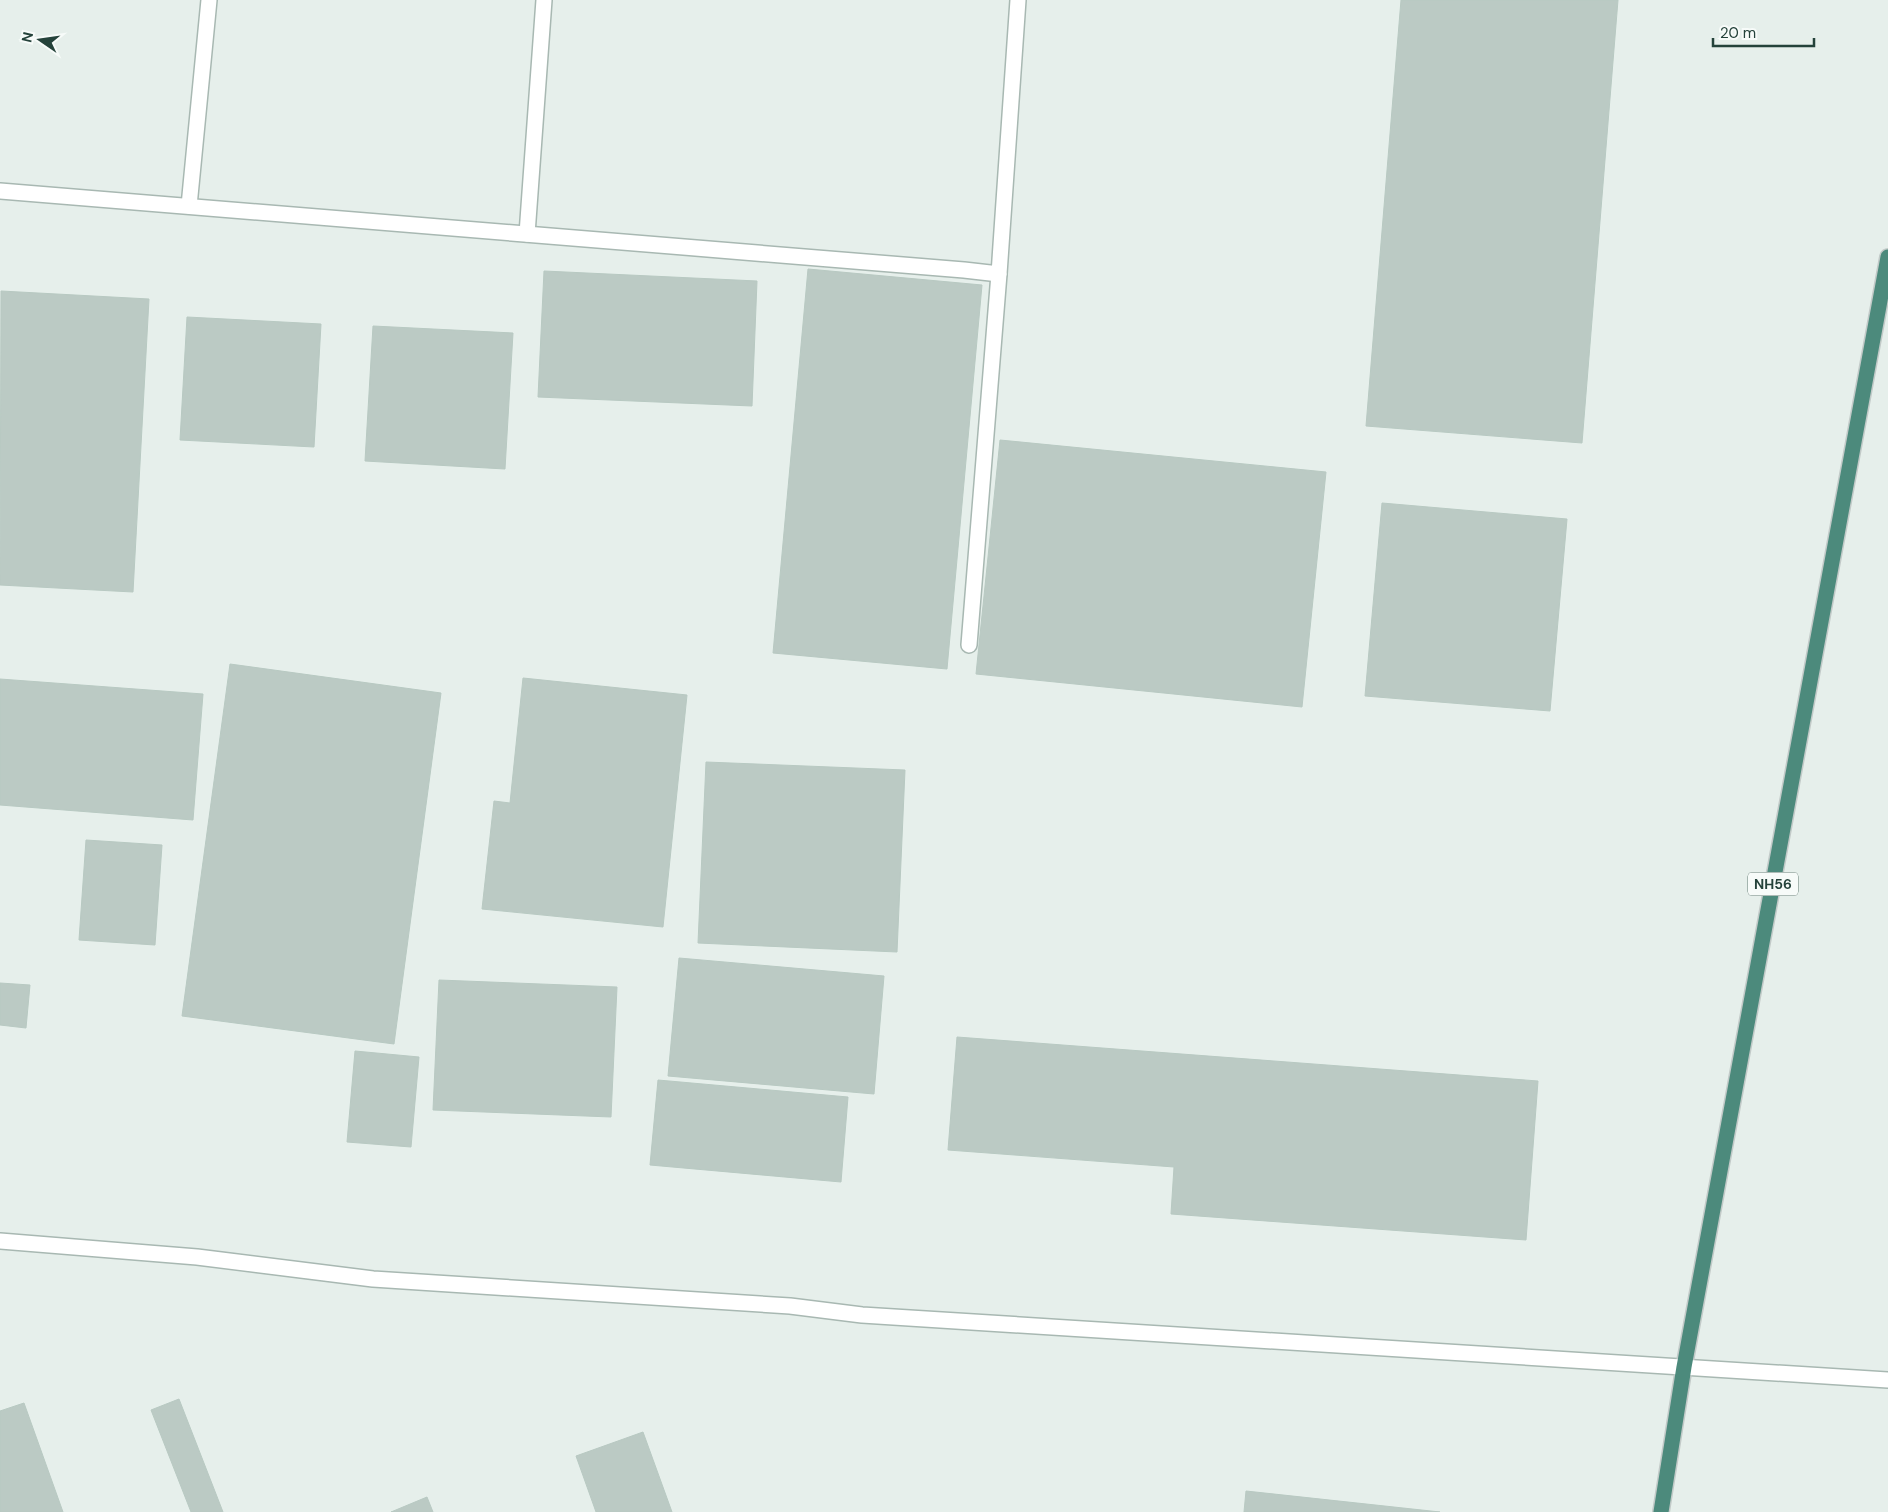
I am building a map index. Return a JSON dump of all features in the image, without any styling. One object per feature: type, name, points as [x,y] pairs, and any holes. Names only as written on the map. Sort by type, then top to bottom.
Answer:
[{"type":"highway","name":"NH56","points":[[1661,1512],[1684,1367],[1888,257]]},
{"type":"street","points":[[189,206],[209,0]]},
{"type":"street","points":[[527,234],[544,0]]},
{"type":"street","points":[[969,645],[999,274],[1018,0]]},
{"type":"street","points":[[0,191],[999,274]]},
{"type":"street","points":[[0,1241],[197,1257],[373,1279],[780,1306],[862,1315],[1888,1380]]},
{"type":"building","points":[[1401,0],[1618,0],[1582,443],[1366,426]]},
{"type":"building","points":[[808,269],[982,285],[947,669],[773,653]]},
{"type":"building","points":[[544,271],[757,281],[752,406],[538,397]]},
{"type":"building","points":[[1,291],[149,299],[133,592],[0,585]]},
{"type":"building","points":[[187,317],[321,324],[314,447],[180,440]]},
{"type":"building","points":[[373,326],[513,333],[505,469],[365,461]]},
{"type":"building","points":[[1000,440],[1326,472],[1302,707],[976,674]]},
{"type":"building","points":[[1382,503],[1567,519],[1550,711],[1365,696]]},
{"type":"building","points":[[230,664],[441,693],[394,1044],[182,1016]]},
{"type":"building","points":[[523,678],[687,695],[663,927],[482,909],[494,801],[510,803]]},
{"type":"building","points":[[0,679],[203,694],[193,820],[0,805]]},
{"type":"building","points":[[706,762],[905,770],[897,952],[698,943]]},
{"type":"building","points":[[86,840],[162,845],[155,945],[79,940]]},
{"type":"building","points":[[679,958],[884,976],[874,1094],[668,1076]]},
{"type":"building","points":[[439,980],[617,987],[611,1117],[433,1110]]},
{"type":"building","points":[[0,983],[30,985],[26,1028],[0,1025]]},
{"type":"building","points":[[957,1037],[1538,1081],[1526,1240],[1171,1214],[1174,1167],[948,1150]]},
{"type":"building","points":[[355,1051],[419,1057],[411,1147],[347,1142]]},
{"type":"building","points":[[658,1080],[848,1097],[841,1182],[650,1165]]},
{"type":"building","points":[[179,1399],[223,1512],[191,1512],[151,1410]]},
{"type":"building","points":[[24,1403],[63,1512],[0,1512],[0,1411]]},
{"type":"building","points":[[643,1432],[672,1512],[596,1512],[576,1456]]},
{"type":"building","points":[[1246,1491],[1440,1512],[1244,1512]]},
{"type":"building","points":[[427,1497],[433,1512],[391,1512]]}]
